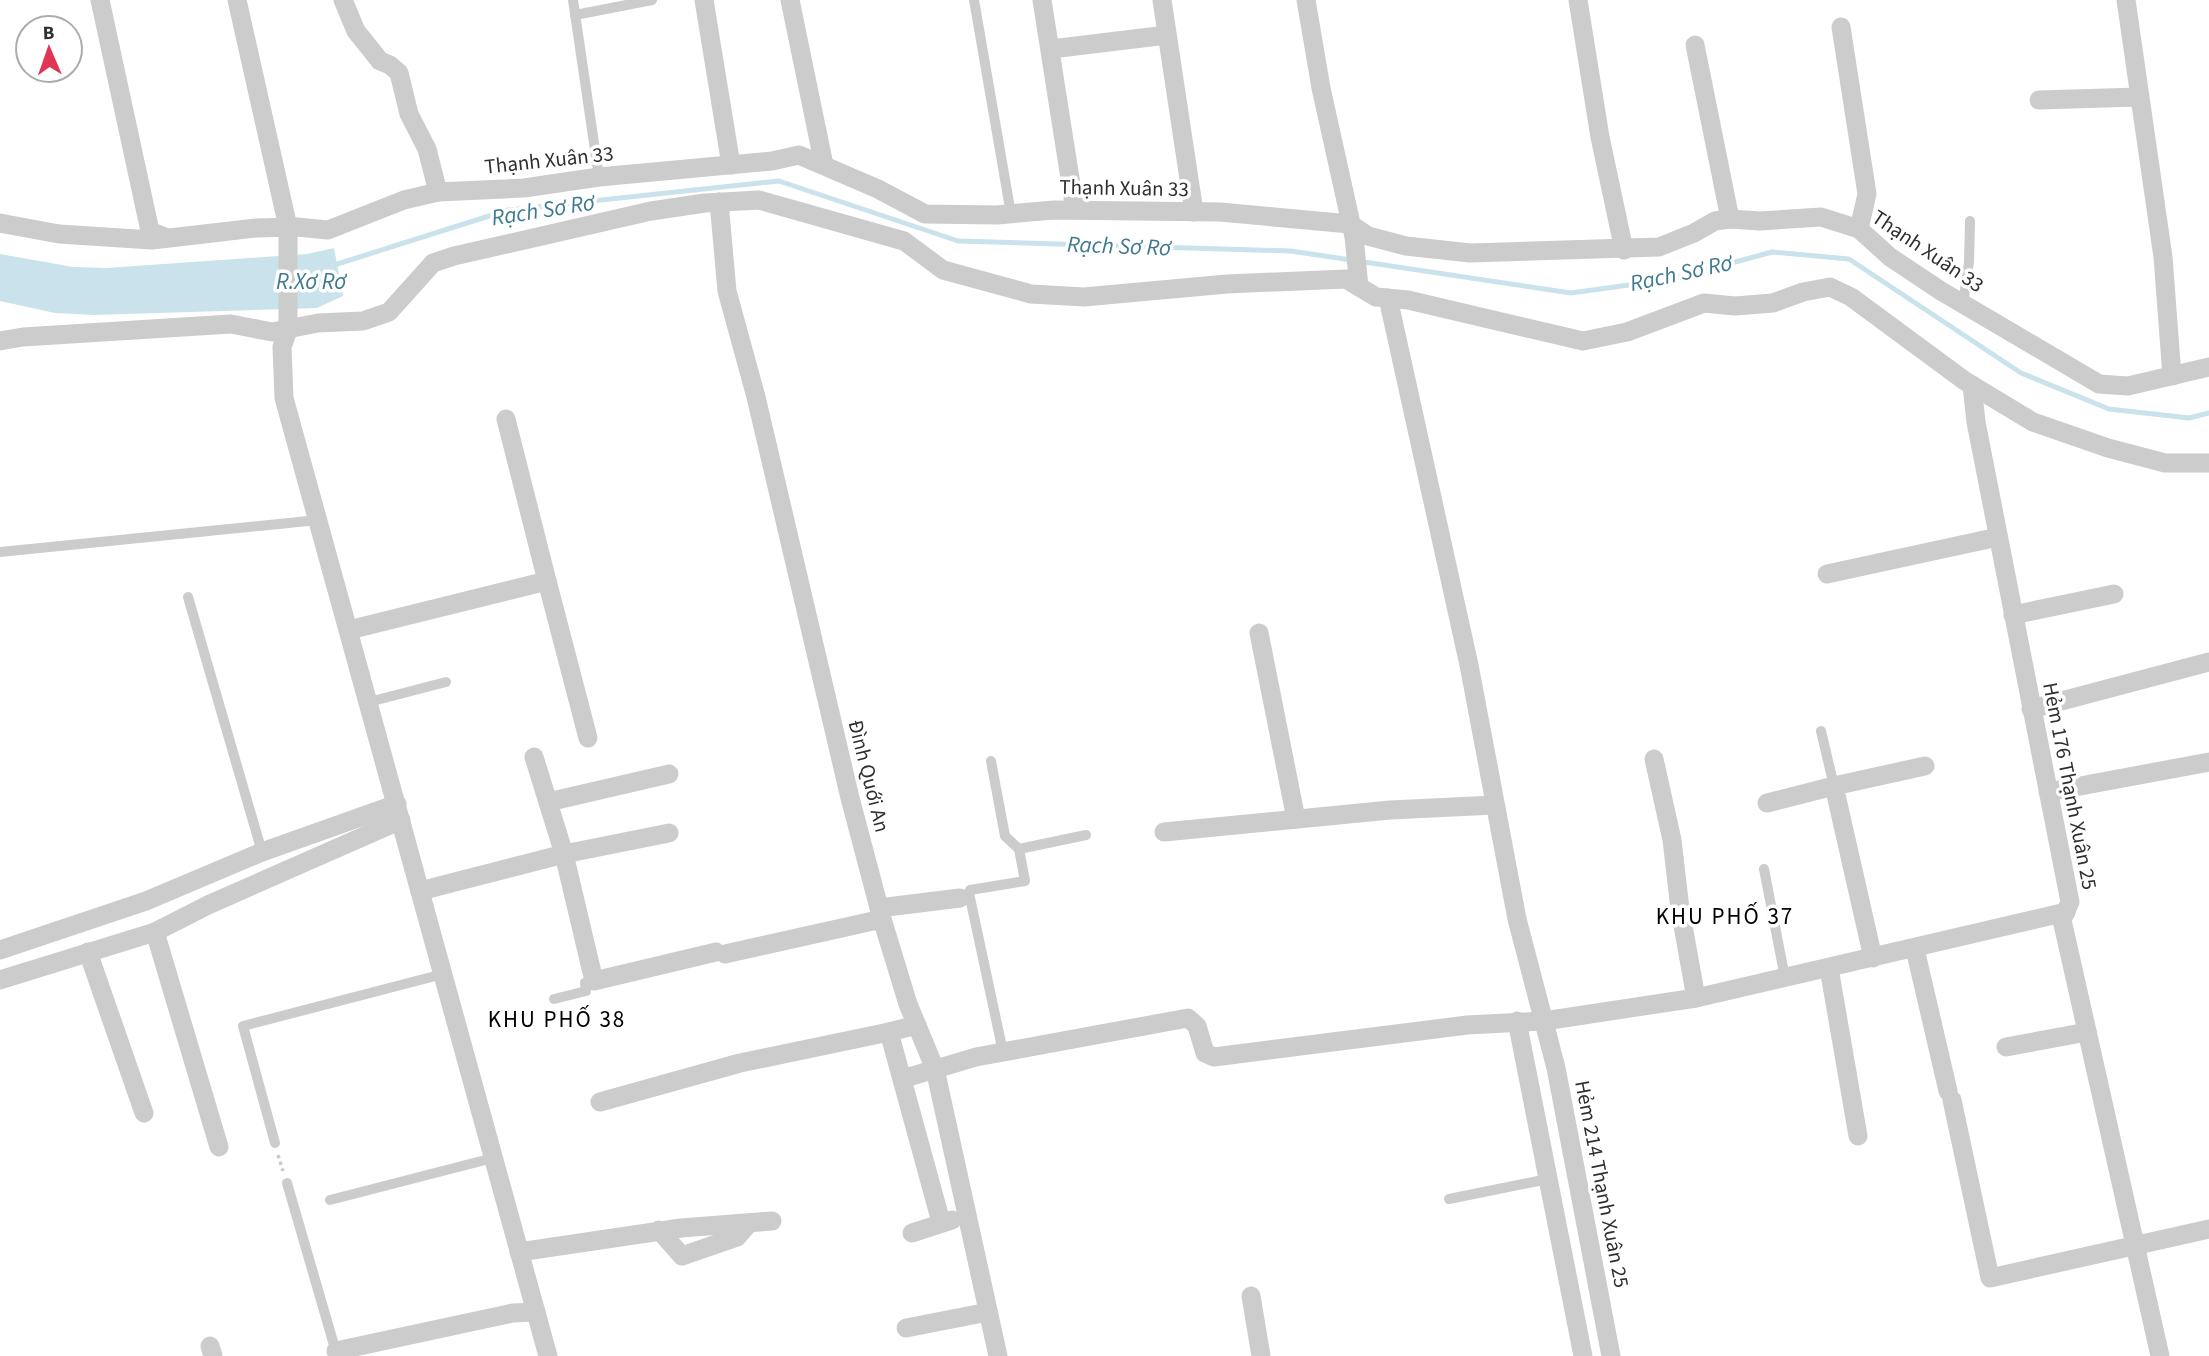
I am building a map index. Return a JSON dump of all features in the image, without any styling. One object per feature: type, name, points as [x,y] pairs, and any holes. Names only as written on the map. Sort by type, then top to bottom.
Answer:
[{"type":"street","points":[[100,0],[150,231],[168,238]]},
{"type":"street","points":[[237,0],[288,236],[288,324],[282,347],[284,398],[548,1356]]},
{"type":"street","points":[[343,0],[356,31],[380,61],[399,73],[409,114],[427,149],[438,192]]},
{"type":"street","points":[[704,0],[731,165]]},
{"type":"street","points":[[790,0],[824,165]]},
{"type":"street","points":[[1042,0],[1075,210]]},
{"type":"street","points":[[1162,0],[1194,212]]},
{"type":"street","points":[[1306,0],[1321,88],[1352,231],[1359,281]]},
{"type":"street","points":[[1578,0],[1601,137],[1624,250]]},
{"type":"street","points":[[2126,0],[2163,257],[2172,376]]},
{"type":"street","points":[[1840,27],[1867,194],[1859,229]]},
{"type":"street","points":[[1051,49],[1167,35]]},
{"type":"street","points":[[1695,45],[1730,219]]},
{"type":"street","points":[[2039,100],[2139,97]]},
{"type":"street","name":"Thạnh Xuân 33","points":[[0,223],[59,234],[152,240],[256,228],[288,236],[328,230],[404,200],[438,192],[524,188],[599,177],[772,161],[799,155],[878,189],[925,214],[1010,214],[1075,210],[1220,212],[1352,231],[1406,246],[1470,254],[1659,247],[1695,233],[1715,221],[1821,217],[1859,229],[1890,257],[2099,384],[2128,386],[2209,367]]},
{"type":"street","points":[[0,341],[23,337],[232,324],[272,332],[288,324],[363,321],[389,312],[433,264],[454,256],[651,211],[719,202],[760,200],[904,241],[943,270],[1031,294],[1084,297],[1227,284],[1346,279],[1359,281],[1376,297],[1421,303],[1583,341],[1626,332],[1704,303],[1735,306],[1773,303],[1803,292],[1830,287],[1851,297],[1972,385],[2033,422],[2108,448],[2165,463],[2209,463]]},
{"type":"street","name":"Đình Quới An","points":[[719,202],[727,291],[759,410],[880,914],[917,1025],[935,1069],[998,1356]]},
{"type":"street","name":"Hẻm 214 Thạnh Xuân 25","points":[[1388,298],[1469,665],[1517,919],[1556,1068],[1611,1356]]},
{"type":"street","name":"Hẻm 176 Thạnh Xuân 25","points":[[1972,385],[1976,422],[2070,902],[2062,920],[2160,1356]]},
{"type":"street","points":[[506,419],[588,738]]},
{"type":"street","points":[[1827,573],[1998,537]]},
{"type":"street","points":[[349,631],[547,581]]},
{"type":"street","points":[[2013,615],[2114,594]]},
{"type":"street","points":[[1259,633],[1296,819]]},
{"type":"street","points":[[2031,709],[2209,662]]},
{"type":"street","points":[[534,757],[564,854],[594,981],[960,898]]},
{"type":"street","points":[[1654,759],[1672,840],[1680,909],[1696,998]]},
{"type":"street","points":[[2048,792],[2209,762]]},
{"type":"street","points":[[1767,803],[1925,766]]},
{"type":"street","points":[[548,802],[668,774]]},
{"type":"street","points":[[1834,786],[1873,958]]},
{"type":"street","points":[[1164,832],[1390,810],[1495,805]]},
{"type":"street","points":[[0,950],[146,901],[262,852],[399,812]]},
{"type":"street","points":[[0,980],[155,932],[399,812]]},
{"type":"street","points":[[420,891],[564,854],[669,833]]},
{"type":"street","points":[[902,1079],[1003,1052],[1188,1018],[1197,1026],[1205,1053],[1214,1057],[1468,1025],[1544,1021],[1696,998],[2066,912]]},
{"type":"street","points":[[155,932],[219,1147]]},
{"type":"street","points":[[1915,949],[1990,1278],[2209,1228]]},
{"type":"street","points":[[88,952],[144,1112]]},
{"type":"street","points":[[1829,968],[1858,1136]]},
{"type":"street","points":[[1517,1021],[1583,1356]]},
{"type":"street","points":[[600,1102],[740,1063],[917,1025]]},
{"type":"street","points":[[889,1032],[942,1222]]},
{"type":"street","points":[[2006,1047],[2087,1032]]},
{"type":"street","points":[[912,1233],[942,1222],[967,1218]]},
{"type":"street","points":[[519,1252],[659,1230],[772,1221]]},
{"type":"street","points":[[659,1230],[682,1256],[737,1237],[750,1223]]},
{"type":"street","points":[[1251,1296],[1261,1356]]},
{"type":"street","points":[[906,1328],[988,1311]]},
{"type":"street","points":[[336,1354],[513,1313],[536,1312]]},
{"type":"lane","points":[[573,0],[599,177]]},
{"type":"lane","points":[[575,15],[652,0]]},
{"type":"lane","points":[[974,0],[1010,214]]},
{"type":"lane","points":[[1963,303],[1969,262],[1970,221]]},
{"type":"lane","points":[[0,552],[318,520]]},
{"type":"lane","points":[[188,597],[262,852]]},
{"type":"lane","points":[[369,702],[446,682]]},
{"type":"lane","points":[[1821,731],[1834,786]]},
{"type":"lane","points":[[991,761],[1005,836],[1019,849],[1025,881],[970,890],[968,895],[1003,1052]]},
{"type":"lane","points":[[1019,849],[1086,835]]},
{"type":"lane","points":[[1764,869],[1785,978]]},
{"type":"lane","points":[[275,1143],[243,1026],[443,974]]},
{"type":"lane","points":[[554,999],[586,991],[585,983],[594,981]]},
{"type":"lane","points":[[330,1200],[493,1158]]},
{"type":"lane","points":[[1449,1199],[1548,1179]]},
{"type":"lane","points":[[287,1183],[336,1354]]},
{"type":"path","points":[[275,1143],[287,1183]]},
{"type":"water","name":"R.Xơ Rơ","points":[[334,248],[343,296],[317,308],[94,315],[55,313],[0,301],[0,254],[73,267],[107,268],[307,254]]},
{"type":"waterway","name":"Rạch Sơ Rơ","points":[[331,266],[508,210],[779,181],[958,241],[1291,251],[1571,293],[1672,279],[1772,252],[1849,259],[2021,373],[2109,409],[2189,418],[2209,413]]},
{"type":"district","name":"KHU PHỐ 37","points":[[1725,916]]},
{"type":"district","name":"KHU PHỐ 38","points":[[557,1019]]}]
